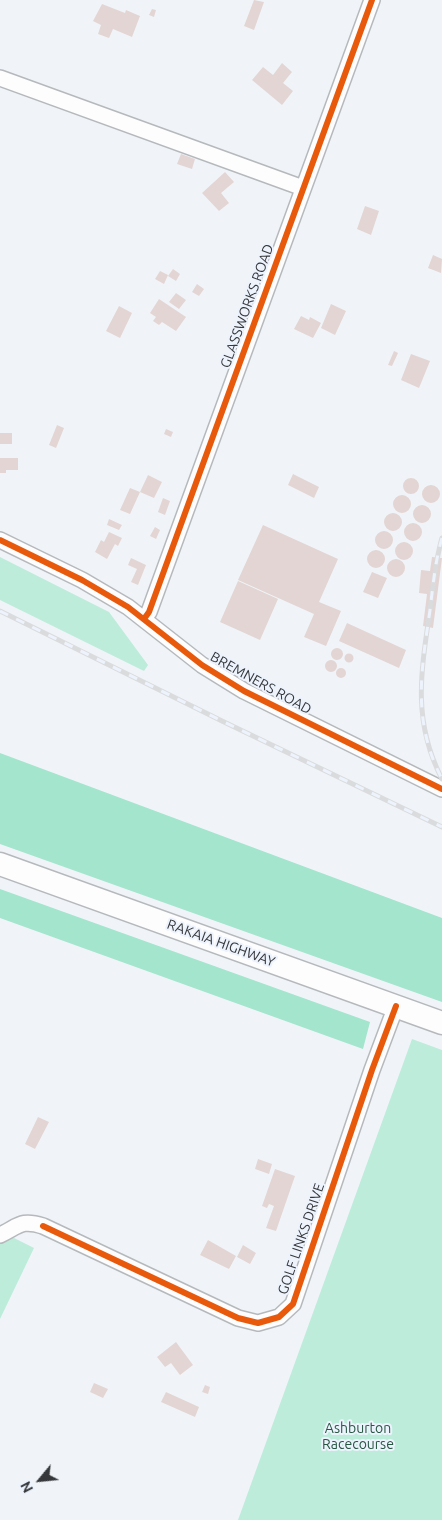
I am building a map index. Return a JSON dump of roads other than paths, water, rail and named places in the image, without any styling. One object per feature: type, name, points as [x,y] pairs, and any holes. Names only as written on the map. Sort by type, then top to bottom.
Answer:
[{"type":"highway","name":"RAKAIA HIGHWAY","points":[[0,864],[442,1023]]},
{"type":"street","name":"GLASSWORKS ROAD","points":[[144,619],[149,612],[372,0]]},
{"type":"street","points":[[0,78],[303,188]]},
{"type":"street","name":"BREMNERS ROAD","points":[[0,540],[82,580],[128,607],[202,665],[244,691],[442,788]]},
{"type":"street","name":"GOLF LINKS DRIVE","points":[[0,1236],[18,1224],[32,1223],[43,1226],[238,1318],[258,1323],[279,1317],[293,1304],[372,1070],[396,1006]]},
{"type":"railway","points":[[442,538],[434,574],[421,696],[426,737],[442,779]]},
{"type":"railway","points":[[0,611],[442,827]]},
{"type":"park label","name":"Ashburton Racecourse","points":[[358,1436]]}]
